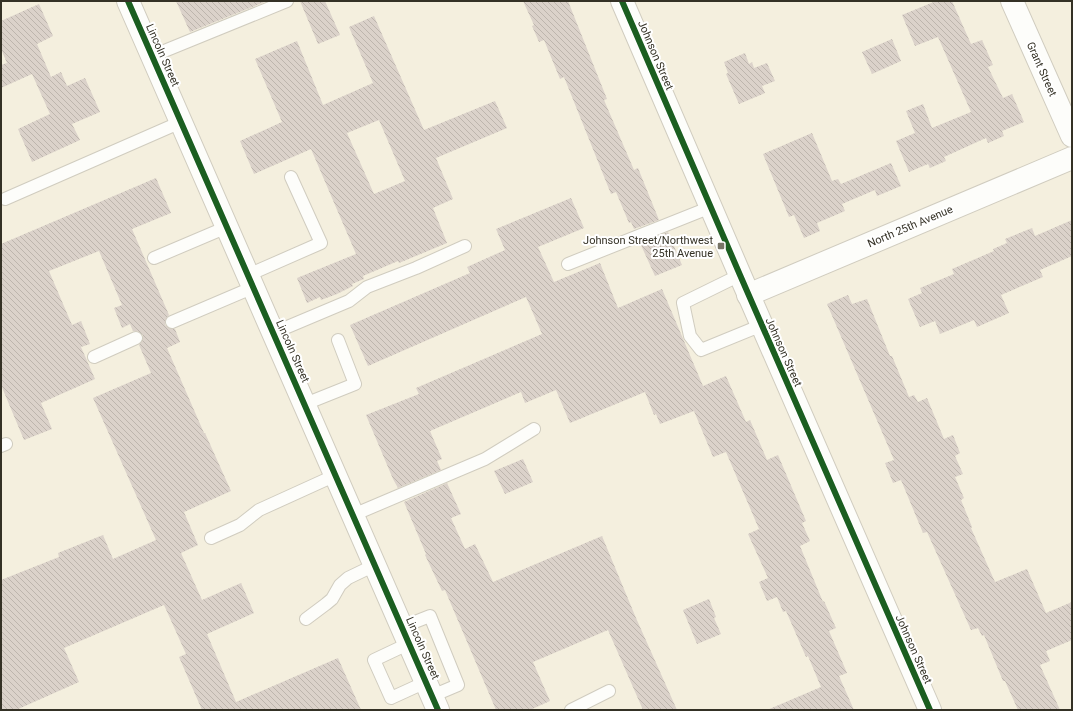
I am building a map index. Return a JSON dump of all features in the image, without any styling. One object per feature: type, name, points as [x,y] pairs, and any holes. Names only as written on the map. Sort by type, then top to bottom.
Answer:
[{"type":"street","name":"Lincoln Street","points":[[128,1],[432,696]]},
{"type":"street","name":"Johnson Street","points":[[622,1],[748,295],[930,710]]},
{"type":"street","name":"Grant Street","points":[[1012,1],[1072,136]]},
{"type":"street","name":"North 25th Avenue","points":[[748,295],[1072,158]]},
{"type":"lane","points":[[152,56],[287,1]]},
{"type":"lane","points":[[5,199],[181,122]]},
{"type":"lane","points":[[172,322],[321,243],[291,177]]},
{"type":"lane","points":[[568,264],[711,207]]},
{"type":"lane","points":[[154,258],[227,227]]},
{"type":"lane","points":[[273,333],[349,301],[367,287],[416,268],[465,246]]},
{"type":"lane","points":[[740,275],[683,303],[690,336],[701,350],[762,325]]},
{"type":"lane","points":[[94,357],[136,338]]},
{"type":"lane","points":[[305,404],[355,384],[338,340]]},
{"type":"lane","points":[[353,515],[485,459],[534,429]]},
{"type":"lane","points":[[211,538],[240,525],[259,510],[336,475]]},
{"type":"lane","points":[[306,619],[332,599],[340,585],[348,578],[375,565]]},
{"type":"lane","points":[[430,616],[458,685],[432,696],[391,698],[374,660],[406,635],[430,616]]},
{"type":"lane","points":[[570,710],[609,691]]},
{"type":"building","points":[[176,1],[267,1],[190,32]]},
{"type":"building","points":[[300,1],[325,1],[340,35],[318,44]]},
{"type":"building","points":[[523,1],[568,1],[607,99],[604,100],[634,170],[638,168],[659,220],[634,229],[631,222],[629,223],[616,192],[611,194],[564,77],[560,79],[544,40],[539,42],[532,26],[534,25]]},
{"type":"building","points":[[936,1],[952,1],[971,44],[982,40],[993,65],[988,67],[1003,98],[1012,94],[1024,122],[1002,131],[1004,136],[988,143],[986,138],[944,157],[946,161],[930,168],[928,164],[909,172],[896,141],[915,133],[906,111],[923,104],[932,128],[971,112],[938,37],[915,46],[902,15]]},
{"type":"building","points":[[39,4],[53,36],[37,44],[51,77],[61,72],[67,86],[85,78],[100,112],[72,124],[80,140],[32,162],[18,129],[50,114],[32,74],[1,88],[1,65],[7,63],[1,49],[1,21]]},
{"type":"building","points":[[374,16],[424,130],[495,101],[507,128],[436,158],[453,199],[433,208],[447,243],[363,276],[364,279],[352,284],[353,286],[337,294],[321,300],[320,297],[307,303],[297,278],[356,254],[311,149],[254,174],[240,141],[282,122],[255,59],[297,41],[323,105],[373,83],[349,27]],"holes":[[[379,120],[405,181],[374,194],[347,133]]]},
{"type":"building","points":[[892,39],[901,61],[872,74],[862,52]]},
{"type":"building","points":[[745,53],[749,64],[752,62],[754,68],[767,63],[775,81],[762,86],[765,93],[739,104],[726,74],[728,73],[724,62]]},
{"type":"building","points":[[812,133],[832,181],[838,179],[841,184],[891,163],[901,186],[877,196],[875,190],[842,204],[845,211],[817,223],[820,231],[804,238],[794,215],[789,217],[763,154]]},
{"type":"building","points":[[156,178],[171,213],[132,229],[169,315],[165,321],[165,325],[171,329],[175,329],[180,342],[167,348],[231,491],[184,512],[198,545],[181,553],[202,600],[241,583],[254,613],[207,634],[236,702],[338,658],[361,710],[202,710],[179,657],[186,654],[164,605],[64,648],[79,682],[16,710],[1,710],[1,580],[59,557],[58,553],[103,535],[113,559],[156,540],[93,398],[151,373],[139,345],[143,339],[143,335],[137,331],[133,331],[130,324],[122,328],[114,308],[122,305],[99,251],[49,271],[72,325],[81,321],[90,344],[81,347],[95,379],[41,403],[52,429],[24,440],[1,385],[1,244]]},
{"type":"building","points":[[571,198],[584,228],[538,247],[554,282],[600,263],[618,308],[662,289],[703,386],[726,376],[746,422],[750,420],[767,460],[778,455],[806,521],[802,523],[810,541],[800,546],[823,602],[824,601],[836,628],[829,631],[847,673],[839,676],[854,710],[767,710],[821,687],[786,611],[783,612],[777,597],[767,601],[759,582],[768,578],[748,534],[759,529],[726,452],[713,457],[694,411],[660,424],[656,414],[654,415],[645,392],[570,423],[556,390],[525,403],[521,392],[430,431],[442,459],[437,461],[441,470],[398,488],[393,479],[366,415],[419,394],[416,388],[542,334],[526,297],[368,366],[350,325],[470,273],[467,267],[505,250],[496,229]]},
{"type":"building","points":[[1072,220],[1072,256],[1040,270],[1043,277],[1001,295],[1009,313],[977,327],[974,320],[940,334],[935,321],[920,327],[908,299],[922,293],[920,288],[954,274],[952,269],[994,251],[993,249],[1007,243],[1005,239],[1032,228],[1035,236]]},
{"type":"building","points":[[668,232],[682,265],[655,276],[640,243]]},
{"type":"building","points":[[848,295],[852,304],[867,299],[890,356],[892,356],[909,397],[914,395],[918,402],[927,398],[944,439],[953,435],[960,453],[955,456],[963,474],[955,477],[964,498],[961,500],[972,527],[971,528],[995,582],[1027,569],[1046,613],[1072,602],[1072,640],[1046,651],[1050,661],[1040,665],[1060,710],[1018,710],[1005,681],[1003,681],[984,635],[982,636],[978,628],[971,630],[927,532],[923,533],[901,480],[893,483],[885,463],[894,460],[827,304]]},
{"type":"building","points":[[523,459],[533,482],[505,494],[494,471]]},
{"type":"building","points":[[447,483],[461,514],[451,518],[465,549],[475,544],[493,582],[602,536],[636,618],[677,710],[643,710],[608,630],[533,662],[550,701],[530,710],[496,710],[445,590],[442,591],[425,555],[426,554],[404,502]]},
{"type":"building","points":[[709,599],[716,617],[714,618],[721,634],[697,644],[683,610]]},
{"type":"cycle path","points":[[128,1],[438,710]]},
{"type":"cycle path","points":[[622,1],[930,710]]},
{"type":"place","name":"Johnson Street/Northwest 25th Avenue","points":[[721,246]]}]
